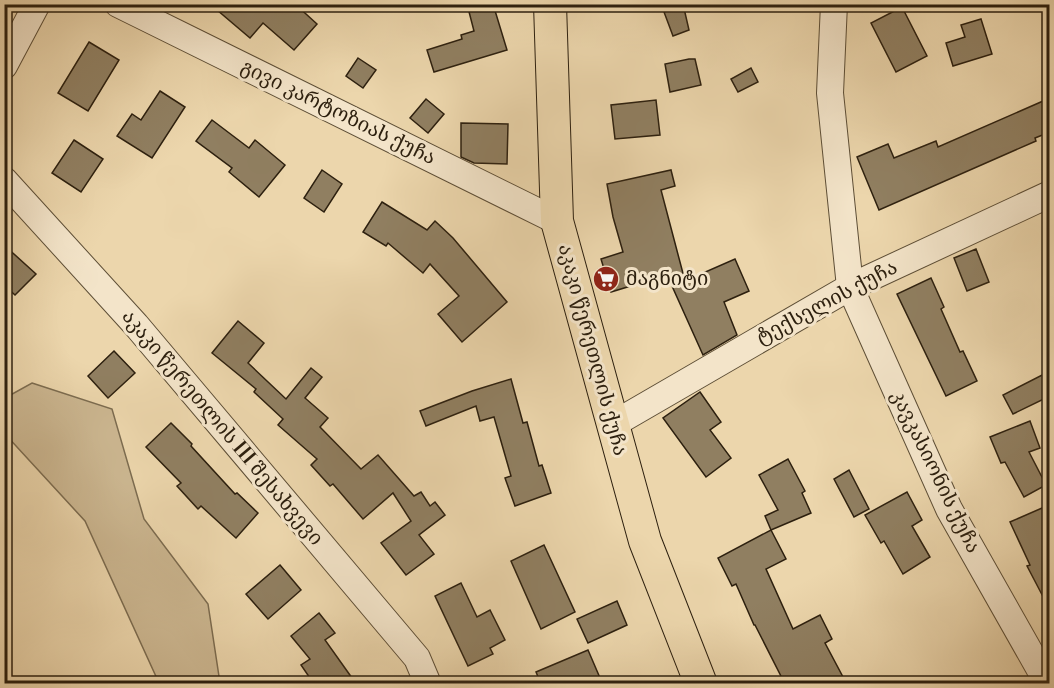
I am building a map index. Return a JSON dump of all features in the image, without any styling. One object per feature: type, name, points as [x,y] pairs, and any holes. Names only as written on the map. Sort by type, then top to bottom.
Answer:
[{"type":"main road","name":"აკაკი წერეთლის ქუჩა","points":[[550,4],[557,221],[645,541],[701,684]]},
{"type":"street","points":[[4,66],[37,4]]},
{"type":"street","name":"გივი კარტოზიას ქუჩა","points":[[118,4],[557,221]]},
{"type":"street","name":"კავკასიონის ქუჩა","points":[[834,4],[830,93],[850,287],[949,509],[1048,684]]},
{"type":"street","name":"აკაკი წერეთლის III შესახვევი","points":[[4,180],[136,325],[417,658],[428,684]]},
{"type":"street","name":"ტექსელის ქუჩა","points":[[612,424],[850,287],[1050,194]]},
{"type":"shaded area","points":[[32,383],[112,409],[144,519],[208,604],[220,683],[159,683],[85,521],[5,434],[5,398]]},
{"type":"building","points":[[210,4],[295,4],[317,24],[294,50],[263,23],[250,38]]},
{"type":"building","points":[[467,4],[493,4],[507,50],[434,72],[427,50],[462,39],[461,35],[474,31]]},
{"type":"building","points":[[683,4],[689,30],[673,36],[664,12]]},
{"type":"building","points":[[902,7],[927,56],[896,72],[871,23]]},
{"type":"building","points":[[981,19],[992,54],[953,66],[946,43],[965,37],[961,25]]},
{"type":"building","points":[[89,42],[119,60],[88,111],[58,93]]},
{"type":"building","points":[[358,58],[376,70],[363,88],[346,76]]},
{"type":"building","points":[[695,59],[701,85],[670,92],[665,64]]},
{"type":"building","points":[[751,68],[758,82],[738,92],[731,79]]},
{"type":"building","points":[[160,91],[185,107],[152,158],[117,136],[132,114],[141,120]]},
{"type":"building","points":[[1050,98],[1050,132],[1035,138],[1036,141],[879,210],[857,157],[888,144],[894,158],[936,141],[938,147]]},
{"type":"building","points":[[426,99],[444,114],[428,133],[410,118]]},
{"type":"building","points":[[656,100],[660,135],[615,139],[611,105]]},
{"type":"building","points":[[212,120],[249,148],[255,140],[285,165],[259,197],[229,172],[232,168],[196,141]]},
{"type":"building","points":[[461,123],[508,124],[507,164],[474,163],[461,157]]},
{"type":"building","points":[[74,140],[103,159],[81,192],[52,173]]},
{"type":"building","points":[[322,170],[342,184],[324,212],[304,198]]},
{"type":"building","points":[[671,170],[675,186],[661,190],[685,281],[735,259],[749,291],[724,302],[737,335],[703,355],[667,275],[611,292],[601,259],[623,252],[607,184]]},
{"type":"building","points":[[382,202],[427,230],[435,221],[453,238],[507,302],[462,342],[438,314],[459,296],[430,264],[423,273],[388,243],[386,246],[363,232]]},
{"type":"building","points":[[4,245],[36,274],[15,295],[4,285]]},
{"type":"building","points":[[976,249],[989,282],[967,291],[954,258]]},
{"type":"building","points":[[931,278],[944,307],[941,309],[960,352],[963,351],[977,381],[946,396],[897,294]]},
{"type":"building","points":[[238,321],[264,343],[248,363],[286,399],[311,368],[322,377],[305,398],[328,418],[320,427],[361,469],[378,455],[414,496],[421,492],[430,506],[435,502],[445,515],[419,535],[434,554],[406,575],[381,543],[411,521],[393,493],[363,519],[333,484],[330,486],[311,465],[317,459],[278,425],[283,419],[254,392],[256,389],[212,353]]},
{"type":"building","points":[[114,351],[135,373],[108,398],[88,376]]},
{"type":"building","points":[[1050,371],[1050,396],[1013,414],[1003,395]]},
{"type":"building","points":[[511,379],[523,423],[527,422],[539,466],[542,465],[551,493],[515,506],[505,478],[511,476],[494,417],[480,421],[476,406],[426,426],[420,411]]},
{"type":"building","points":[[700,392],[721,422],[710,430],[731,458],[706,477],[663,418]]},
{"type":"building","points":[[1030,421],[1040,448],[1029,452],[1046,485],[1024,497],[1005,462],[1001,463],[990,437]]},
{"type":"building","points":[[171,423],[235,494],[237,493],[258,513],[236,538],[201,506],[198,509],[177,486],[181,483],[146,447]]},
{"type":"building","points":[[788,459],[805,491],[802,493],[811,513],[771,530],[765,516],[778,510],[759,475]]},
{"type":"building","points":[[849,470],[869,509],[854,517],[834,479]]},
{"type":"building","points":[[907,492],[922,520],[912,526],[930,557],[903,574],[884,541],[881,543],[865,515]]},
{"type":"building","points":[[1042,508],[1050,524],[1050,610],[1027,566],[1030,565],[1010,522]]},
{"type":"building","points":[[771,530],[786,559],[766,569],[793,629],[820,615],[832,639],[825,643],[843,677],[831,684],[785,684],[754,625],[736,584],[732,586],[718,558]]},
{"type":"building","points":[[544,545],[575,612],[541,629],[511,561]]},
{"type":"building","points":[[280,565],[301,590],[268,619],[246,594]]},
{"type":"building","points":[[461,583],[477,617],[490,610],[505,640],[490,648],[493,654],[468,666],[435,596]]},
{"type":"building","points":[[617,601],[627,625],[588,643],[577,619]]},
{"type":"building","points":[[319,613],[335,633],[325,640],[352,678],[345,684],[314,684],[301,665],[310,659],[291,636]]},
{"type":"building","points":[[588,650],[600,678],[588,684],[541,684],[536,672]]},
{"type":"place","name":"მაგნიტი","points":[[606,279]]}]
